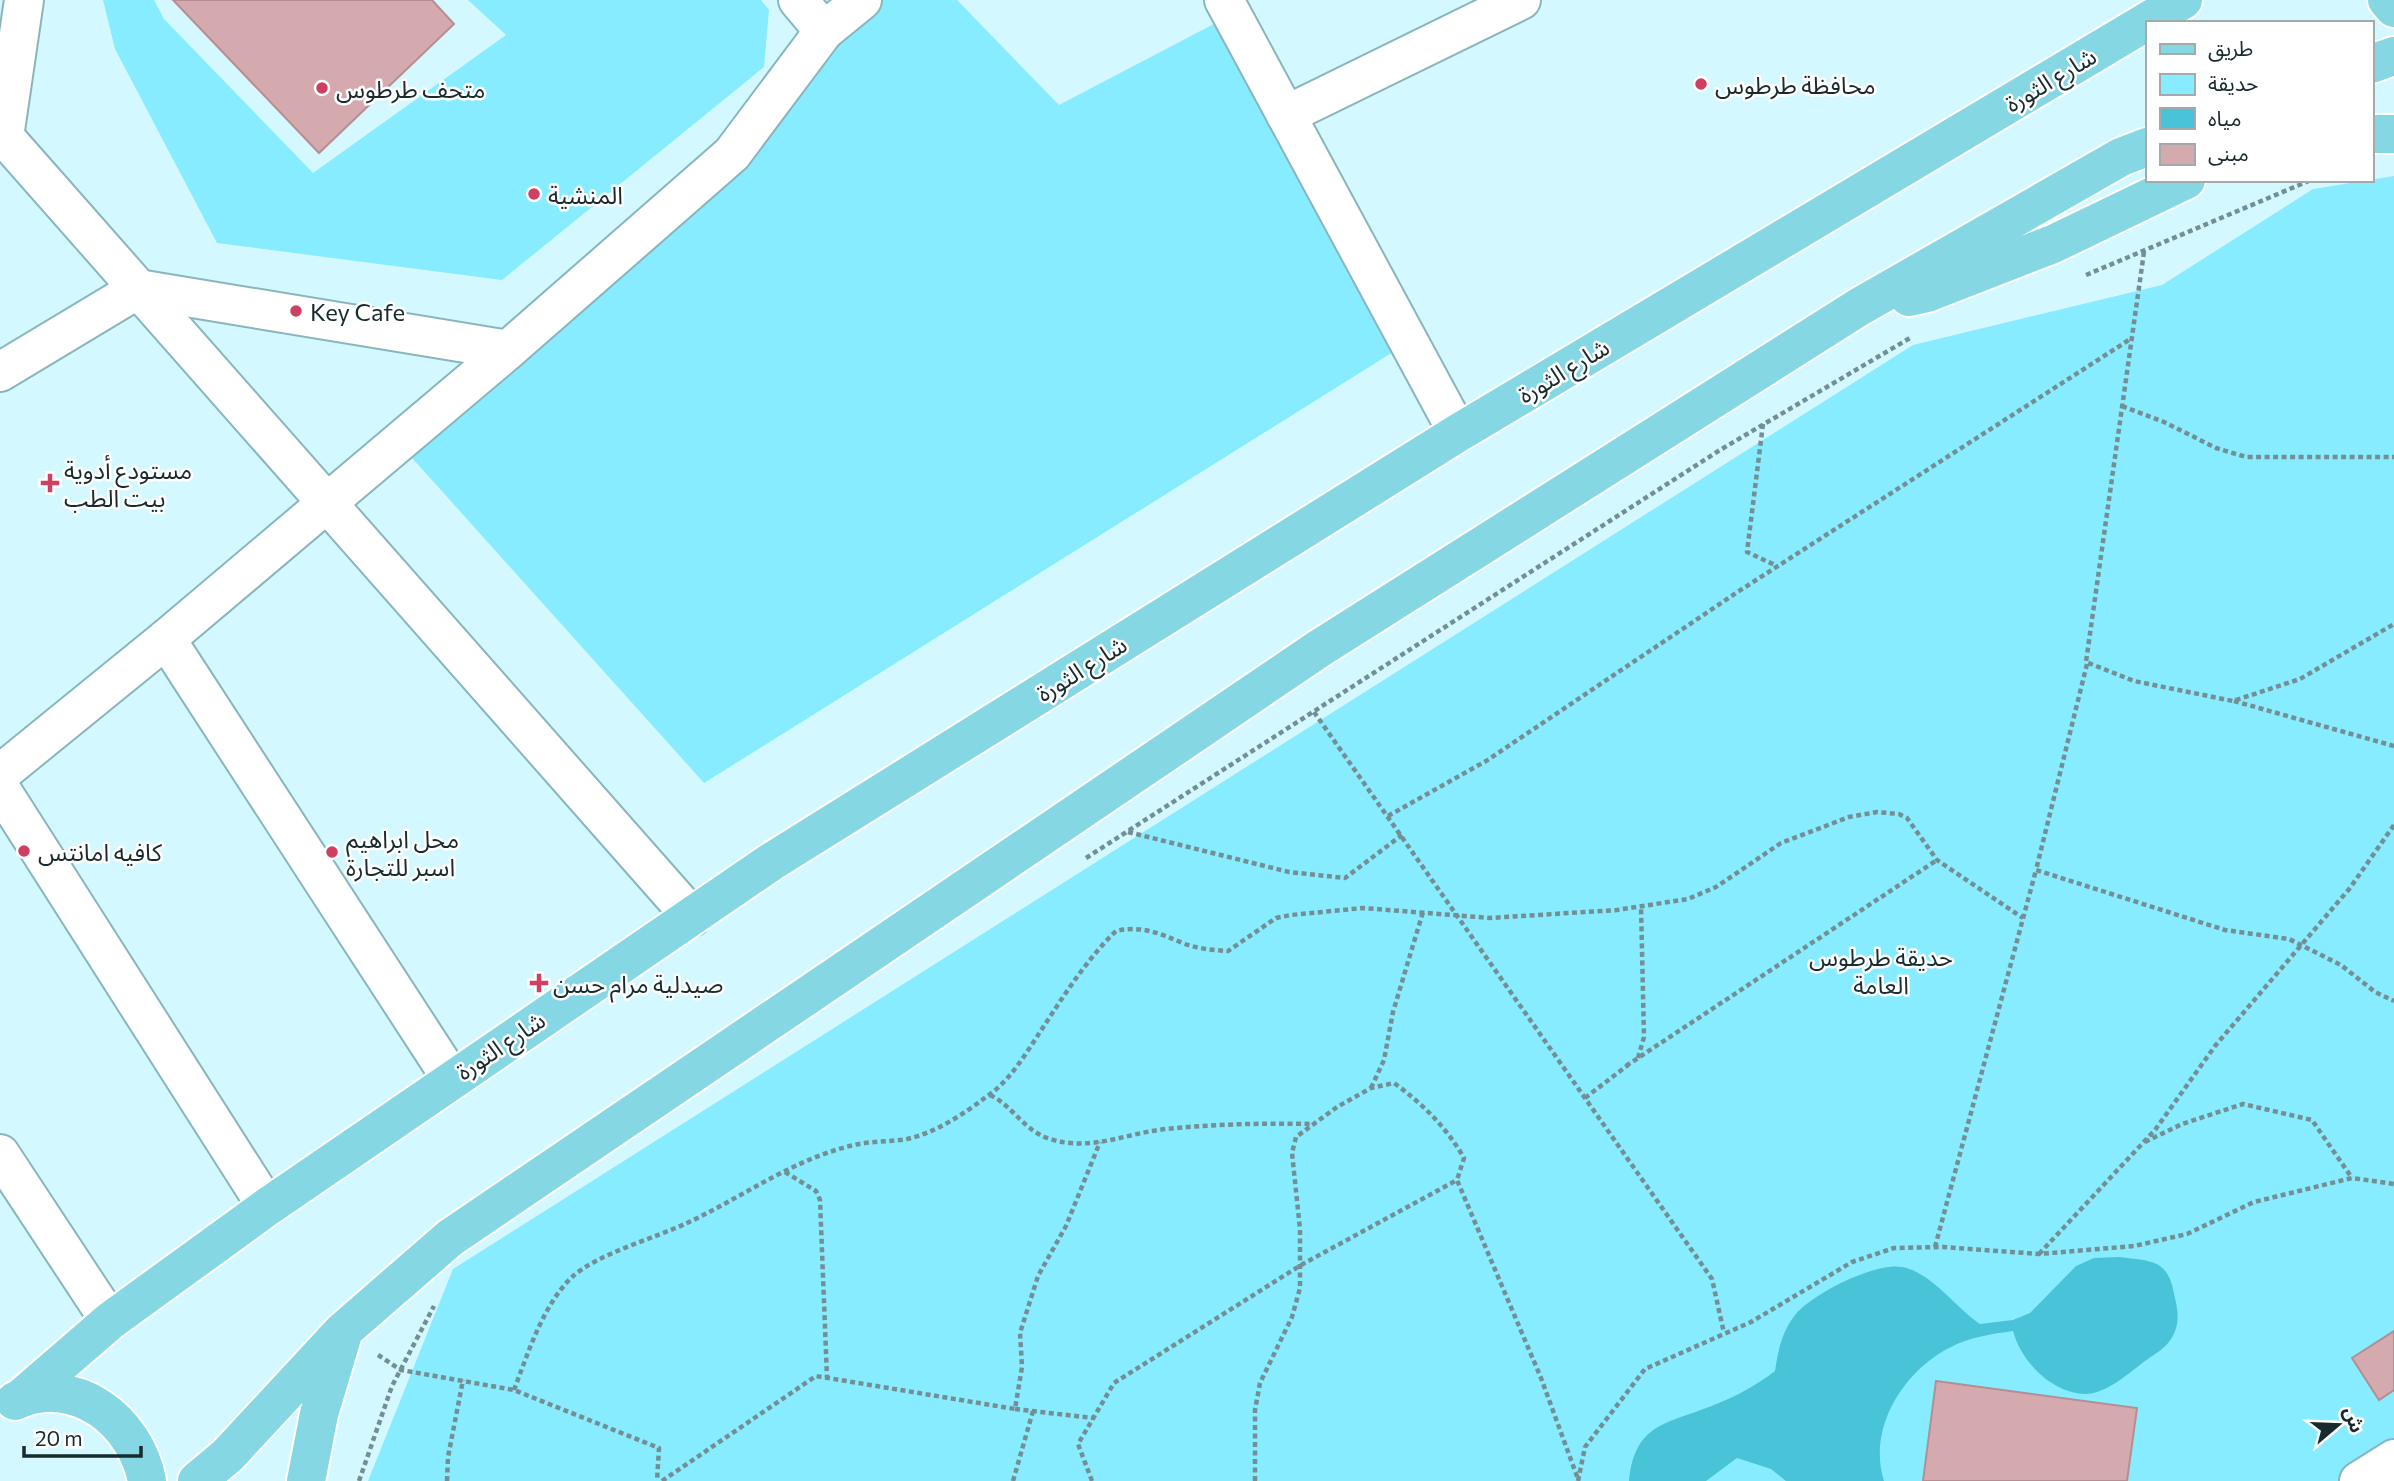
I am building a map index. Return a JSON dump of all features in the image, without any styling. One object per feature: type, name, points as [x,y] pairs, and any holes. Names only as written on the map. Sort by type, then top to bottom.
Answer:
[{"type":"main road","name":"شارع الثورة","points":[[2148,21],[2183,0]]},
{"type":"main road","points":[[2387,0],[2394,8]]},
{"type":"main road","name":"شارع الثورة","points":[[10,1403],[110,1321],[267,1207],[451,1078],[771,862],[1458,433],[2146,22]]},
{"type":"main road","points":[[2373,63],[2394,56]]},
{"type":"main road","points":[[2373,134],[2394,134]]},
{"type":"main road","points":[[197,1481],[228,1455],[343,1331],[450,1238],[1286,671],[1859,307],[2121,157],[2146,147]]},
{"type":"main road","points":[[1859,307],[1927,293],[2053,244],[2182,182]]},
{"type":"main road","points":[[306,1481],[319,1414],[343,1331]]},
{"type":"main road","points":[[10,1403],[51,1394],[81,1399],[108,1413],[130,1435],[144,1462],[147,1481]]},
{"type":"street","points":[[24,0],[2,135],[329,502],[692,917]]},
{"type":"street","points":[[798,0],[824,31]]},
{"type":"street","points":[[0,774],[329,502],[732,154],[824,31],[862,0]]},
{"type":"street","points":[[1224,0],[1458,433]]},
{"type":"street","points":[[1286,115],[1521,0]]},
{"type":"street","points":[[0,372],[138,289],[508,350]]},
{"type":"street","points":[[166,639],[451,1078]]},
{"type":"street","points":[[0,788],[267,1207]]},
{"type":"street","points":[[0,1154],[110,1321]]},
{"type":"street","points":[[2359,1481],[2394,1459]]},
{"type":"path","points":[[2077,278],[2306,182]]},
{"type":"path","points":[[1935,1247],[2036,870],[2087,664],[2144,252]]},
{"type":"path","points":[[1081,861],[1763,424],[1907,338],[1919,334]]},
{"type":"path","points":[[1388,816],[1413,799],[1486,761],[1778,566],[2132,338]]},
{"type":"path","points":[[2122,406],[2164,422],[2216,448],[2246,457],[2394,457]]},
{"type":"path","points":[[1763,424],[1747,552],[1778,566]]},
{"type":"path","points":[[2233,701],[2300,679],[2394,624]]},
{"type":"path","points":[[2087,664],[2134,681],[2233,701],[2394,746]]},
{"type":"path","points":[[1314,712],[1712,1279],[1724,1334]]},
{"type":"path","points":[[514,1390],[542,1325],[572,1277],[597,1260],[689,1222],[758,1182],[855,1145],[909,1138],[932,1130],[990,1095],[1026,1054],[1071,986],[1116,931],[1129,928],[1153,930],[1186,944],[1228,951],[1276,918],[1363,908],[1490,918],[1642,906],[1688,899],[1716,887],[1781,843],[1849,817],[1877,813],[1899,814],[1907,818],[1937,860],[2023,918]]},
{"type":"path","points":[[2039,1254],[2155,1130],[2215,1046],[2350,888],[2394,825]]},
{"type":"path","points":[[1127,832],[1289,872],[1345,878],[1402,835]]},
{"type":"path","points":[[1626,1066],[1937,860]]},
{"type":"path","points":[[2036,870],[2225,930],[2289,939],[2341,965],[2375,992],[2394,1001]]},
{"type":"path","points":[[1585,1098],[1638,1057],[1644,1037],[1642,906]]},
{"type":"path","points":[[1371,1088],[1384,1060],[1393,1012],[1423,912]]},
{"type":"path","points":[[1255,1481],[1255,1409],[1260,1383],[1292,1317],[1300,1288],[1301,1265],[1292,1153],[1296,1137],[1371,1088],[1394,1083],[1436,1118],[1464,1158],[1457,1180],[1541,1378],[1578,1481]]},
{"type":"path","points":[[990,1095],[999,1100],[1027,1128],[1046,1138],[1065,1143],[1100,1142],[1164,1129],[1262,1123],[1313,1124]]},
{"type":"path","points":[[2137,1147],[2182,1124],[2244,1104],[2312,1120],[2352,1178]]},
{"type":"path","points":[[1016,1409],[1022,1367],[1020,1333],[1038,1276],[1066,1226],[1100,1142]]},
{"type":"path","points":[[784,1172],[816,1191],[820,1200],[827,1378]]},
{"type":"path","points":[[1578,1481],[1585,1447],[1645,1369],[1751,1321],[1852,1262],[1894,1248],[1935,1247],[2039,1254],[2134,1246],[2187,1234],[2254,1202],[2352,1178],[2394,1184]]},
{"type":"path","points":[[1091,1481],[1078,1444],[1114,1383],[1301,1265],[1457,1180]]},
{"type":"path","points":[[359,1481],[401,1370],[435,1303]]},
{"type":"path","points":[[401,1370],[514,1390],[659,1448],[659,1481]]},
{"type":"path","points":[[659,1481],[816,1376],[1016,1409],[1093,1418]]},
{"type":"path","points":[[447,1481],[448,1457],[463,1380]]},
{"type":"path","points":[[1013,1481],[1032,1411]]},
{"type":"green space","points":[[103,0],[154,0],[164,19],[313,173],[506,35],[468,0],[761,0],[769,10],[764,67],[502,280],[217,243],[115,49]]},
{"type":"green space","points":[[862,0],[957,0],[1059,105],[1231,15],[1409,342],[704,783],[387,430],[508,350],[824,31]]},
{"type":"green space","name":"حديقة طرطوس العامة","points":[[2394,176],[2394,1481],[368,1481],[453,1269],[1913,345],[2162,285],[2313,189],[2373,182],[2373,179]]},
{"type":"water","points":[[2119,1257],[2149,1261],[2162,1268],[2171,1283],[2177,1308],[2177,1322],[2172,1337],[2165,1346],[2100,1391],[2085,1394],[2072,1392],[2049,1382],[2030,1364],[2013,1331],[1973,1338],[1951,1347],[1918,1370],[1894,1403],[1885,1421],[1881,1441],[1880,1461],[1884,1481],[1786,1481],[1771,1469],[1737,1458],[1706,1481],[1629,1481],[1632,1462],[1646,1436],[1668,1422],[1738,1394],[1775,1371],[1784,1334],[1795,1315],[1815,1298],[1845,1281],[1876,1269],[1902,1267],[1913,1270],[1933,1283],[1980,1324],[2013,1320],[2030,1313],[2076,1266],[2094,1258]]},
{"type":"building","name":"متحف طرطوس","points":[[173,0],[432,0],[454,24],[319,153]]},
{"type":"building","points":[[2394,1331],[2394,1390],[2379,1400],[2352,1358]]},
{"type":"building","points":[[1936,1381],[2137,1408],[2127,1481],[1923,1481]]},
{"type":"place","name":"محافظة طرطوس","points":[[1701,84]]},
{"type":"place","name":"متحف طرطوس","points":[[322,88]]},
{"type":"place","name":"المنشية","points":[[534,194]]},
{"type":"place","name":"Key Cafe","points":[[296,311]]},
{"type":"place","name":"مستودع أدوية بيت الطب","points":[[50,483]]},
{"type":"place","name":"كافيه امانتس","points":[[24,851]]},
{"type":"place","name":"محل ابراهيم اسبر للتجارة","points":[[332,852]]},
{"type":"place","name":"صيدلية مرام حسن","points":[[539,983]]}]
